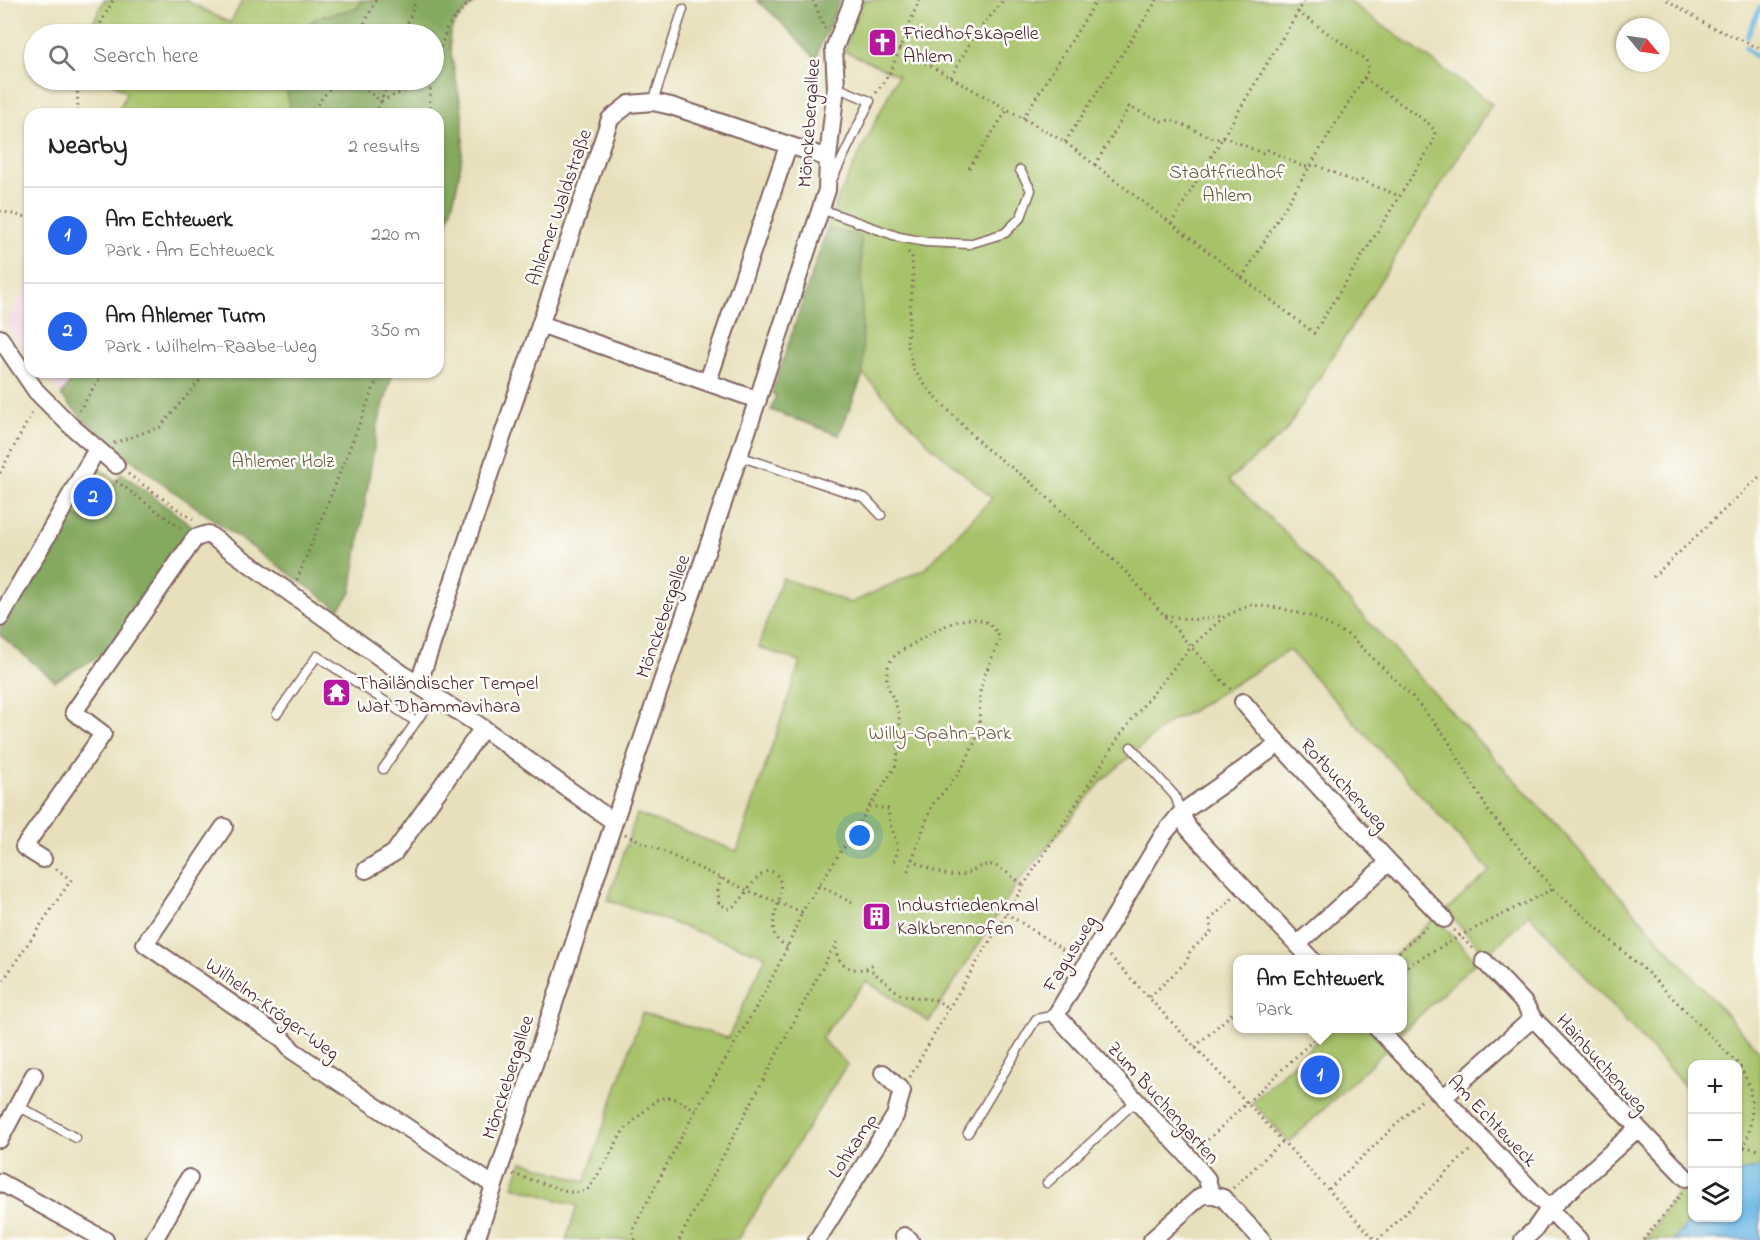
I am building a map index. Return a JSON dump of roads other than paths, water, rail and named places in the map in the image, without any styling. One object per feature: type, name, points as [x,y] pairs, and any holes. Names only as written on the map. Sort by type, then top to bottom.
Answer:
[{"type":"street","name":"Mönckebergallee","points":[[476,1240],[827,190],[836,87],[834,49],[853,0]]},
{"type":"street","name":"Ahlemer Waldstraße","points":[[418,685],[610,119],[629,104],[653,102],[828,158]]},
{"type":"street","name":"Mönckebergallee","points":[[708,381],[788,146]]},
{"type":"street","points":[[540,324],[758,400]]},
{"type":"street","points":[[0,338],[24,372]]},
{"type":"street","points":[[28,378],[41,396],[70,425],[93,455],[116,465]]},
{"type":"street","points":[[0,618],[93,455]]},
{"type":"street","points":[[43,860],[24,847],[103,734],[74,712],[201,536],[292,593],[418,685],[483,728],[613,825]]},
{"type":"street","points":[[1243,702],[1279,744]]},
{"type":"street","points":[[366,870],[394,853],[483,728]]},
{"type":"street","name":"Rotbuchenweg","points":[[1180,813],[1279,744],[1442,917]]},
{"type":"street","points":[[1180,813],[1188,828],[1308,955]]},
{"type":"street","name":"Fagusweg","points":[[1056,1015],[1163,835],[1180,813]]},
{"type":"street","name":"Wilhelm-Kröger-Weg","points":[[224,827],[145,944],[283,1039],[293,1051],[493,1185]]},
{"type":"street","name":"Rotbuchenweg","points":[[1299,944],[1389,862]]},
{"type":"street","name":"Hainbuchenweg","points":[[1484,961],[1524,1003],[1533,1018],[1638,1128],[1549,1209],[1535,1229],[1523,1240]]},
{"type":"street","name":"Zum Buchengarten","points":[[1056,1015],[1189,1157],[1217,1196],[1262,1240]]},
{"type":"street","name":"Hainbuchenweg","points":[[1439,1094],[1533,1018]]},
{"type":"street","name":"Am Echteweck","points":[[1381,1033],[1579,1240]]},
{"type":"street","name":"Lohkamp","points":[[817,1240],[895,1116],[902,1091],[883,1073]]},
{"type":"street","points":[[0,1139],[34,1075]]},
{"type":"street","points":[[1638,1128],[1685,1184]]},
{"type":"street","points":[[154,1240],[189,1178]]},
{"type":"street","points":[[0,1182],[105,1240]]},
{"type":"street","points":[[1152,1240],[1201,1196],[1217,1196]]},
{"type":"lane","points":[[653,102],[683,9]]},
{"type":"lane","points":[[827,190],[870,101],[836,87]]},
{"type":"lane","points":[[821,209],[899,237],[926,242],[969,244],[1005,233],[1021,217],[1031,190],[1020,170]]},
{"type":"lane","points":[[739,456],[865,498],[881,515]]},
{"type":"lane","points":[[277,714],[317,656],[416,722]]},
{"type":"lane","points":[[383,769],[434,696]]},
{"type":"lane","points":[[1131,747],[1174,796],[1180,813]]},
{"type":"lane","name":"Fagusweg","points":[[968,1133],[1036,1019],[1056,1015]]},
{"type":"lane","points":[[1047,1183],[1136,1101]]},
{"type":"lane","points":[[18,1106],[76,1138]]},
{"type":"water","points":[[1760,1166],[1760,1240],[1673,1240],[1689,1222],[1742,1222],[1742,1172]]},
{"type":"waterway","points":[[1747,37],[1760,7]]},
{"type":"waterway","points":[[1745,47],[1760,60]]},
{"type":"place","name":"Friedhofskapelle Ahlem","points":[[882,43]]},
{"type":"place","name":"Am Ahlemer Turm","points":[[93,497]]},
{"type":"place","name":"Thailändischer Tempel Wat Dhammavihara","points":[[336,693]]},
{"type":"place","name":"Industriedenkmal Kalkbrennofen","points":[[876,916]]},
{"type":"place","name":"Am Echtewerk","points":[[1320,1075]]},
{"type":"park label","name":"Stadtfriedhof Ahlem","points":[[1227,182]]},
{"type":"park label","name":"Ahlemer Holz","points":[[283,460]]},
{"type":"park label","name":"Willy-Spahn-Park","points":[[940,732]]}]
